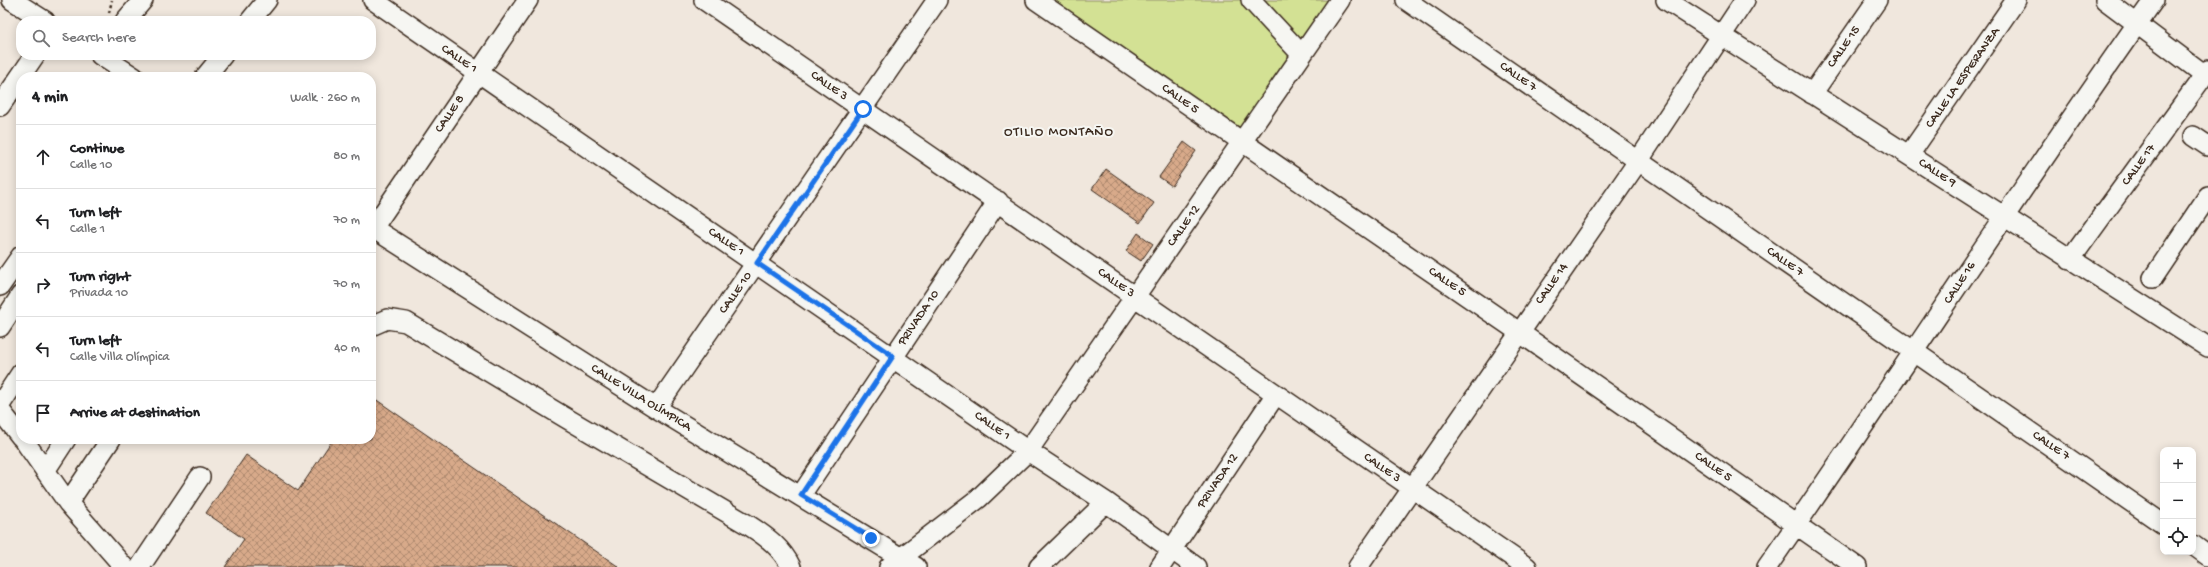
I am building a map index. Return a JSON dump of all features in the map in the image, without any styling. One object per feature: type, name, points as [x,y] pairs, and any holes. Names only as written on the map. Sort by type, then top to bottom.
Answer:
[{"type":"street","points":[[12,0],[37,16]]},
{"type":"street","points":[[129,16],[143,0]]},
{"type":"street","points":[[254,16],[267,0]]},
{"type":"street","name":"CALLE 1","points":[[373,0],[893,356],[1028,451],[1106,502],[1196,567]]},
{"type":"street","name":"CALLE 8","points":[[376,222],[528,0]]},
{"type":"street","name":"CALLE 3","points":[[704,0],[998,201],[1527,567]]},
{"type":"street","name":"CALLE 10","points":[[656,408],[937,0]]},
{"type":"street","name":"CALLE 5","points":[[1036,0],[1519,332],[1857,567]]},
{"type":"street","points":[[1251,0],[1302,55]]},
{"type":"street","name":"CALLE 12","points":[[902,564],[979,498],[1028,451],[1340,0]]},
{"type":"street","name":"CALLE 7","points":[[1406,0],[2160,522]]},
{"type":"street","name":"CALLE 9","points":[[1666,0],[2070,260],[2208,346]]},
{"type":"street","name":"CALLE 14","points":[[1358,567],[1411,488],[1639,160],[1746,0]]},
{"type":"street","name":"CALLE 15","points":[[1812,94],[1877,0]]},
{"type":"street","name":"CALLE LA ESPERANZA","points":[[1909,155],[2016,0]]},
{"type":"street","points":[[2106,0],[2137,24],[2206,72]]},
{"type":"street","name":"CALLE 16","points":[[1766,567],[1914,353],[2003,217],[2154,0]]},
{"type":"street","points":[[23,72],[32,60]]},
{"type":"street","points":[[108,60],[126,72]]},
{"type":"street","points":[[209,72],[219,60]]},
{"type":"street","name":"CALLE 17","points":[[2070,260],[2206,72]]},
{"type":"street","points":[[0,106],[16,83]]},
{"type":"street","points":[[2153,278],[2208,196]]},
{"type":"street","name":"PRIVADA 10","points":[[801,495],[998,201]]},
{"type":"street","name":"CALLE VILLA OLÍMPICA","points":[[376,231],[656,408],[801,495],[902,564]]},
{"type":"street","points":[[0,286],[16,263]]},
{"type":"street","points":[[0,328],[16,303]]},
{"type":"street","points":[[376,324],[387,319],[406,322],[750,526],[770,539],[785,555],[791,567]]},
{"type":"street","points":[[0,406],[16,381]]},
{"type":"street","name":"PRIVADA 12","points":[[1160,567],[1276,394]]},
{"type":"street","points":[[0,410],[16,430]]},
{"type":"street","points":[[26,444],[68,503],[124,567]]},
{"type":"street","points":[[45,471],[63,444]]},
{"type":"street","points":[[68,503],[108,444]]},
{"type":"street","points":[[140,567],[200,477]]},
{"type":"street","points":[[1039,567],[1106,502]]},
{"type":"street","points":[[2196,547],[2208,556]]},
{"type":"green space","points":[[1053,0],[1333,0],[1241,131]]},
{"type":"building","points":[[1184,142],[1196,151],[1172,186],[1159,177]]},
{"type":"building","points":[[1106,169],[1154,203],[1140,223],[1092,189]]},
{"type":"building","points":[[1138,233],[1153,244],[1141,261],[1126,251]]},
{"type":"building","points":[[376,400],[619,567],[225,567],[244,539],[206,513],[246,455],[298,491],[330,444],[376,444]]},
{"type":"district","name":"OTILIO MONTAÑO","points":[[1059,132]]},
{"type":"route","points":[[863,109],[757,263],[893,356],[801,495],[871,538]]}]
